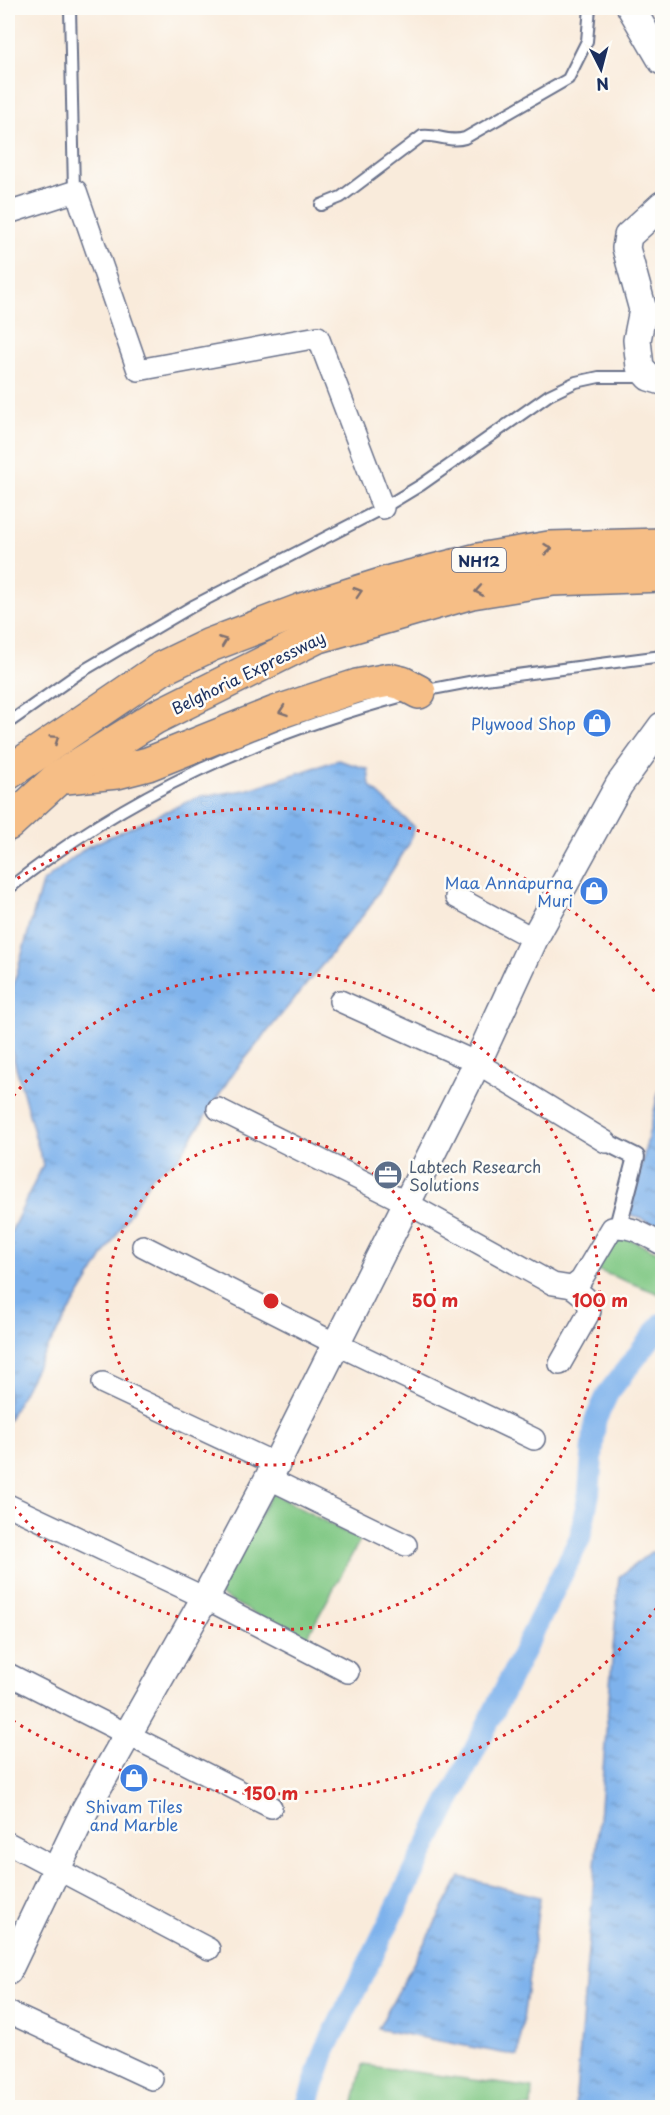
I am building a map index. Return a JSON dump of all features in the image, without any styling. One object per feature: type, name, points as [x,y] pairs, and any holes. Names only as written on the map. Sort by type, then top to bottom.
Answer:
[{"type":"highway","name":"Belghoria Expressway","points":[[8,824],[58,778],[309,624],[394,581],[478,560],[549,548],[663,545]]},
{"type":"highway","name":"Belghoria Expressway","points":[[8,773],[162,668],[210,645],[472,592],[553,579],[663,575]]},
{"type":"highway","points":[[58,778],[117,771],[148,764],[275,713],[357,686],[389,680],[402,683],[419,692]]},
{"type":"street","points":[[630,8],[663,61]]},
{"type":"street","points":[[8,213],[74,191],[138,370],[318,337],[383,508]]},
{"type":"street","points":[[656,379],[640,367],[637,354],[642,310],[640,297],[628,265],[626,248],[628,236],[663,205]]},
{"type":"street","points":[[8,1971],[58,1871],[85,1810],[205,1598],[272,1471],[477,1063],[534,939],[619,784],[663,726]]},
{"type":"street","points":[[456,897],[534,939]]},
{"type":"street","points":[[340,1000],[477,1063],[606,1142],[636,1157],[618,1226]]},
{"type":"street","points":[[218,1109],[407,1203],[553,1284],[572,1287],[586,1298],[590,1304],[590,1311],[560,1364]]},
{"type":"street","points":[[572,1287],[581,1280],[612,1228],[618,1226],[632,1229],[663,1244]]},
{"type":"street","points":[[143,1246],[336,1344],[534,1439]]},
{"type":"street","points":[[103,1383],[272,1471],[406,1545]]},
{"type":"street","points":[[8,1505],[205,1598],[348,1672]]},
{"type":"street","points":[[8,1674],[126,1736],[271,1807]]},
{"type":"street","points":[[8,1843],[209,1948]]},
{"type":"street","points":[[8,2012],[152,2079]]},
{"type":"lane","points":[[70,8],[74,191]]},
{"type":"lane","points":[[321,205],[341,197],[422,136],[432,135],[454,141],[465,138],[568,79],[587,41],[590,8]]},
{"type":"lane","points":[[8,723],[79,673],[193,606],[383,508],[420,485],[549,395],[576,382],[599,377],[620,375],[656,379]]},
{"type":"lane","points":[[8,889],[51,855],[103,819],[176,779],[327,718],[419,692],[485,679],[663,656]]},
{"type":"green space","points":[[618,1234],[662,1254],[662,1295],[594,1269]]},
{"type":"green space","points":[[272,1493],[360,1540],[305,1641],[218,1594]]},
{"type":"green space","points":[[362,2065],[532,2088],[531,2107],[353,2107]]},
{"type":"water","points":[[338,760],[368,769],[370,786],[414,827],[409,844],[368,909],[231,1076],[178,1159],[153,1175],[40,1360],[8,1421],[8,1238],[43,1165],[8,1038],[8,1004],[42,883],[87,847],[198,797],[246,790]]},
{"type":"water","points":[[662,1078],[662,1228],[630,1214]]},
{"type":"water","points":[[651,1552],[662,1554],[662,2107],[575,2107],[619,1577]]},
{"type":"water","points":[[460,1877],[540,1897],[518,2056],[378,2029]]},
{"type":"waterway","points":[[306,2108],[326,2049],[580,1538],[589,1493],[595,1421],[608,1393],[662,1324]]},
{"type":"place","name":"Plywood Shop","points":[[597,723]]},
{"type":"place","name":"Maa Annapurna Muri","points":[[594,891]]},
{"type":"place","name":"Labtech Research Solutions","points":[[388,1175]]},
{"type":"place","name":"Shivam Tiles and Marble","points":[[134,1778]]}]
